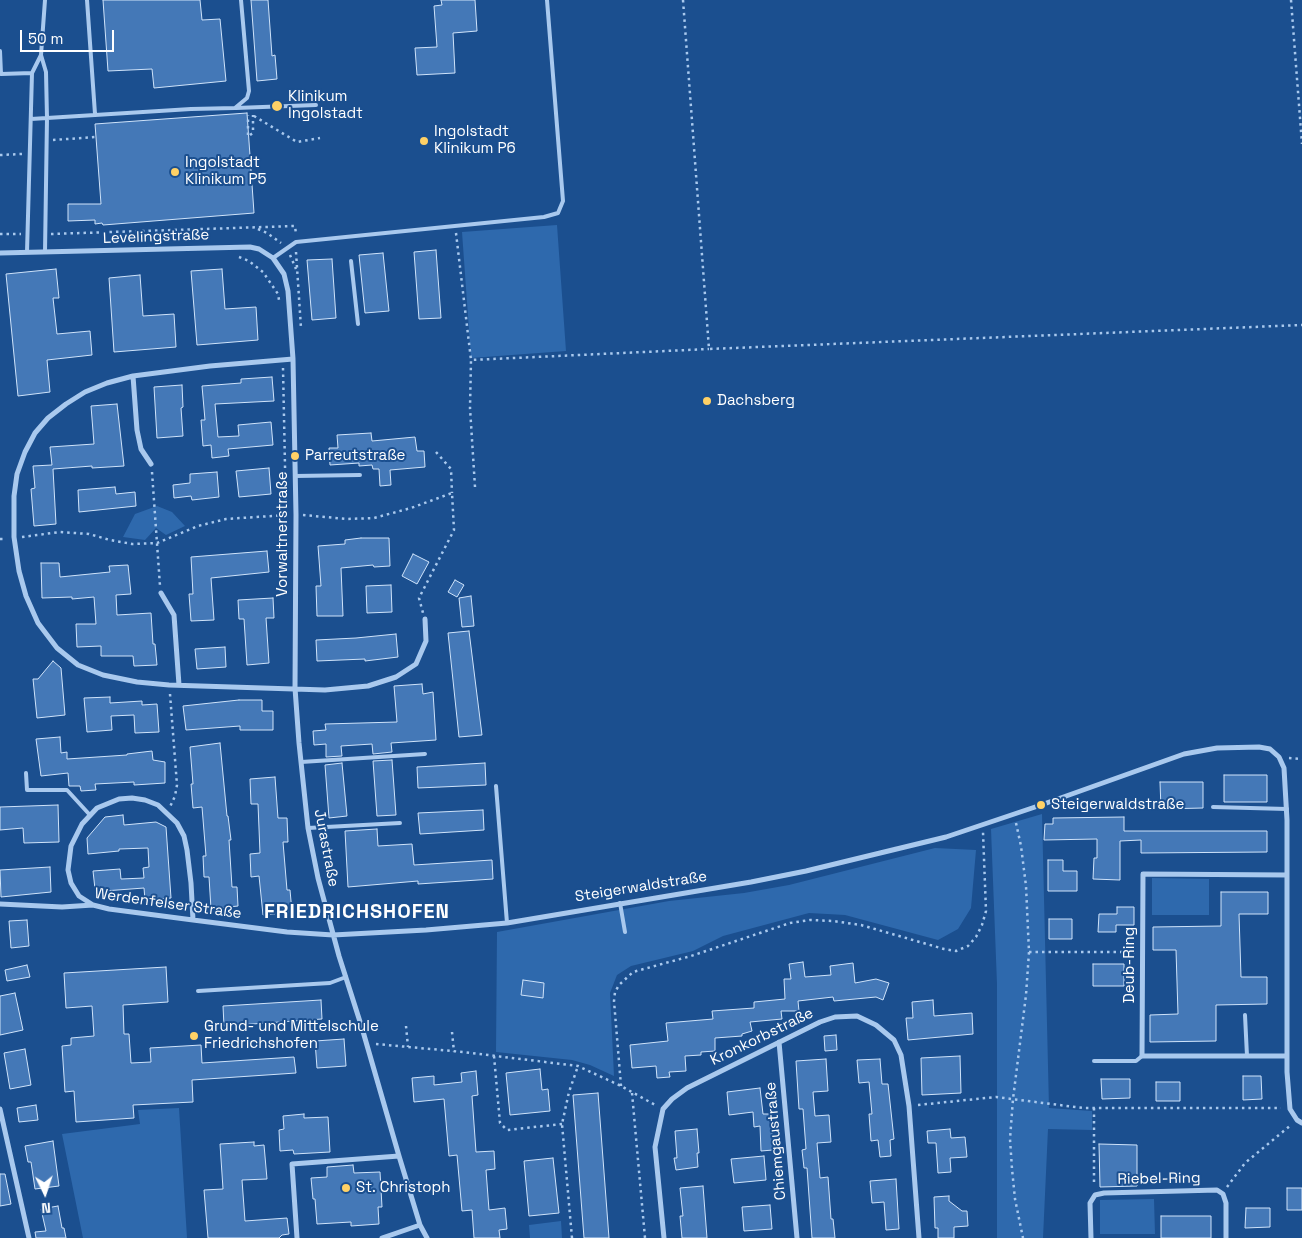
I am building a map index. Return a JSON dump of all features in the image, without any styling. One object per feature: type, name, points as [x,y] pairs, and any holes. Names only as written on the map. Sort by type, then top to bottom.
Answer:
[{"type":"street","name":"Levelingstraße","points":[[0,253],[250,247],[259,248],[274,258]]},
{"type":"street","name":"Vorwaltnerstraße","points":[[274,258],[284,274],[288,291],[293,359],[296,514],[295,688]]},
{"type":"street","points":[[293,359],[210,366],[133,376],[85,392],[48,418],[35,433],[25,452],[17,474],[13,517],[19,571],[26,596],[38,623],[57,648],[78,665],[103,675],[137,682],[180,686],[325,690],[368,686],[396,677],[416,664],[426,641],[425,619]]},
{"type":"street","points":[[133,376],[139,440],[141,449],[151,464]]},
{"type":"street","points":[[161,593],[174,615],[180,686]]},
{"type":"street","name":"Jurastraße","points":[[295,688],[308,828],[318,878],[399,1156],[420,1225],[427,1238]]},
{"type":"street","name":"Steigerwaldstraße","points":[[334,934],[426,930],[507,923],[751,882],[806,871],[946,837],[1014,815],[1159,762],[1200,750],[1259,747],[1270,749],[1280,757]]},
{"type":"street","points":[[1280,757],[1284,768],[1286,808],[1287,1056],[1290,1108],[1297,1120],[1302,1123]]},
{"type":"street","points":[[93,905],[79,896],[71,883],[68,870],[71,846],[82,824],[90,814],[106,803],[132,798],[158,805],[177,824],[184,836],[193,920]]},
{"type":"street","name":"Deub-Ring","points":[[1142,1056],[1143,874],[1287,875]]},
{"type":"street","name":"Werdenfelser Straße","points":[[0,904],[62,907],[93,905],[109,909],[287,932],[334,934]]},
{"type":"street","name":"Kronkorbstraße","points":[[663,1109],[686,1088],[820,1022],[835,1017],[857,1016],[876,1024],[894,1040],[901,1055],[909,1106],[919,1238]]},
{"type":"street","name":"Chiemgaustraße","points":[[779,1042],[797,1238]]},
{"type":"street","points":[[1142,1056],[1287,1056]]},
{"type":"street","points":[[0,1109],[29,1238]]},
{"type":"street","points":[[663,1109],[656,1147],[664,1238]]},
{"type":"street","points":[[297,1238],[292,1164],[399,1156]]},
{"type":"street","name":"Riebel-Ring","points":[[1094,1195],[1104,1193],[1217,1190],[1222,1194]]},
{"type":"street","points":[[1222,1194],[1226,1203],[1226,1238]]},
{"type":"street","points":[[1091,1238],[1090,1203],[1094,1195]]},
{"type":"street","points":[[382,1238],[420,1225]]},
{"type":"lane","points":[[45,0],[41,55],[46,72],[47,118],[45,252]]},
{"type":"lane","points":[[87,0],[95,114]]},
{"type":"lane","points":[[236,108],[247,98],[249,91],[241,0]]},
{"type":"lane","points":[[274,258],[296,242],[456,227],[544,217],[558,213],[563,201],[547,0]]},
{"type":"lane","points":[[0,51],[1,74],[32,73]]},
{"type":"lane","points":[[27,252],[32,73],[41,55]]},
{"type":"lane","points":[[247,98],[252,108]]},
{"type":"lane","points":[[31,119],[191,108],[316,105]]},
{"type":"lane","points":[[351,260],[358,324]]},
{"type":"lane","points":[[295,476],[360,475]]},
{"type":"lane","points":[[301,762],[425,754]]},
{"type":"lane","points":[[26,773],[28,790],[67,790],[90,814]]},
{"type":"lane","points":[[496,786],[507,923]]},
{"type":"lane","points":[[1213,807],[1286,808]]},
{"type":"lane","points":[[308,828],[400,823]]},
{"type":"lane","points":[[620,903],[625,932]]},
{"type":"lane","points":[[198,991],[330,983],[346,976]]},
{"type":"lane","points":[[1245,1015],[1247,1056]]},
{"type":"lane","points":[[1094,1060],[1136,1061],[1142,1056]]},
{"type":"path","points":[[683,0],[709,349]]},
{"type":"path","points":[[1291,0],[1302,144]]},
{"type":"path","points":[[252,108],[253,116],[254,133],[248,135],[248,113],[253,116],[297,142],[320,138]]},
{"type":"path","points":[[0,155],[24,154]]},
{"type":"path","points":[[456,227],[471,360],[470,408],[474,487]]},
{"type":"path","points":[[45,234],[257,228]]},
{"type":"path","points":[[0,234],[27,234]]},
{"type":"path","points":[[236,256],[249,261],[272,282],[278,294],[279,304]]},
{"type":"path","points":[[471,360],[1302,324]]},
{"type":"path","points":[[283,360],[286,515]]},
{"type":"path","points":[[425,619],[420,598],[454,530],[451,469],[436,452]]},
{"type":"path","points":[[151,464],[161,593]]},
{"type":"path","points":[[0,539],[60,532],[89,534],[132,544],[157,543],[198,526],[226,519],[296,514],[347,519],[374,518],[411,508],[452,493]]},
{"type":"path","points":[[167,813],[175,796],[177,784],[169,685]]},
{"type":"path","points":[[1280,757],[1302,759]]},
{"type":"path","points":[[1014,815],[1021,846],[1026,886],[1029,952],[1010,1139],[1015,1199],[1023,1238]]},
{"type":"path","points":[[621,1086],[614,1000],[615,992],[619,985],[633,972],[691,956],[790,923],[810,920],[861,925],[944,949],[956,950],[968,946],[979,931],[986,911],[983,825]]},
{"type":"path","points":[[1029,952],[1142,952]]},
{"type":"path","points":[[406,1026],[408,1047]]},
{"type":"path","points":[[452,1032],[454,1052]]},
{"type":"path","points":[[367,1044],[578,1066],[621,1086],[663,1109]]},
{"type":"path","points":[[494,1056],[500,1123],[507,1130],[562,1124]]},
{"type":"path","points":[[572,1238],[562,1124],[569,1092],[578,1066]]},
{"type":"path","points":[[632,1093],[645,1238]]},
{"type":"path","points":[[909,1106],[996,1097],[1083,1108],[1290,1108]]},
{"type":"path","points":[[1094,1108],[1094,1195]]},
{"type":"path","points":[[1222,1194],[1245,1163],[1297,1120]]},
{"type":"shaded area","points":[[557,225],[566,351],[471,358],[462,232]]},
{"type":"shaded area","points":[[157,506],[172,512],[185,526],[166,535],[156,528],[145,540],[123,537],[135,514]]},
{"type":"shaded area","points":[[1042,814],[1049,1108],[1092,1111],[1092,1130],[1048,1129],[1043,1238],[997,1238],[997,984],[991,829]]},
{"type":"shaded area","points":[[935,848],[976,850],[971,908],[958,929],[938,940],[845,915],[809,913],[723,936],[693,951],[631,966],[617,975],[610,993],[614,1076],[590,1065],[572,1060],[496,1052],[497,932],[669,901],[744,893],[789,885]]},
{"type":"shaded area","points":[[1152,878],[1209,879],[1209,915],[1152,915]]},
{"type":"shaded area","points":[[179,1108],[187,1238],[83,1238],[62,1134],[140,1124],[138,1110]]},
{"type":"shaded area","points":[[1154,1199],[1155,1234],[1100,1234],[1100,1200]]},
{"type":"shaded area","points":[[561,1221],[562,1238],[530,1238],[529,1225]]},
{"type":"building","points":[[103,0],[200,0],[202,20],[220,19],[226,81],[154,88],[152,69],[108,71]]},
{"type":"building","points":[[251,0],[268,0],[272,56],[275,55],[277,79],[257,81]]},
{"type":"building","points":[[441,0],[475,0],[477,31],[453,33],[455,73],[417,75],[415,48],[437,47],[434,6],[442,5]]},
{"type":"building","name":"Ingolstadt Klinikum P5","points":[[247,113],[254,213],[103,225],[102,223],[95,224],[95,220],[68,221],[68,204],[101,204],[95,124]]},
{"type":"building","points":[[436,250],[441,318],[419,319],[414,252]]},
{"type":"building","points":[[383,253],[389,311],[365,313],[359,255]]},
{"type":"building","points":[[332,259],[336,318],[312,320],[307,260]]},
{"type":"building","points":[[56,269],[59,298],[53,298],[57,334],[90,331],[92,355],[47,360],[50,392],[18,396],[6,274]]},
{"type":"building","points":[[222,269],[225,309],[256,307],[258,340],[197,345],[191,271]]},
{"type":"building","points":[[140,275],[143,316],[174,314],[176,347],[114,352],[109,278]]},
{"type":"building","points":[[272,377],[274,401],[215,404],[218,437],[239,436],[238,425],[271,422],[273,445],[228,449],[229,456],[212,458],[211,445],[203,446],[201,420],[205,420],[202,386],[241,383],[241,379]]},
{"type":"building","points":[[182,385],[183,436],[157,438],[154,387]]},
{"type":"building","points":[[117,404],[124,466],[53,469],[56,524],[34,526],[31,489],[35,488],[33,466],[52,465],[50,447],[94,444],[91,406]]},
{"type":"building","points":[[371,433],[372,441],[415,437],[417,451],[424,451],[425,467],[390,470],[391,485],[380,486],[379,469],[373,469],[372,465],[359,466],[359,463],[330,465],[329,448],[338,448],[337,435]]},
{"type":"building","points":[[269,468],[271,494],[239,497],[236,471]]},
{"type":"building","points":[[217,472],[219,497],[192,500],[191,496],[174,498],[173,485],[190,483],[190,474]]},
{"type":"building","points":[[115,487],[116,494],[135,492],[136,506],[79,512],[78,490]]},
{"type":"building","points":[[389,538],[390,566],[374,567],[373,565],[341,568],[343,616],[317,616],[316,586],[321,586],[318,546],[345,544],[345,540]]},
{"type":"building","points":[[267,551],[269,572],[211,578],[214,620],[191,621],[189,594],[193,594],[191,557]]},
{"type":"building","points":[[413,554],[429,562],[417,584],[402,576]]},
{"type":"building","points":[[41,563],[59,563],[60,577],[110,572],[109,566],[128,565],[131,594],[116,595],[117,615],[151,613],[153,644],[155,644],[157,665],[134,666],[133,656],[101,656],[101,646],[77,647],[76,624],[96,624],[94,597],[72,599],[72,597],[42,598]]},
{"type":"building","points":[[455,580],[464,585],[457,597],[448,592]]},
{"type":"building","points":[[391,585],[392,612],[367,613],[366,586]]},
{"type":"building","points":[[471,596],[474,626],[462,627],[459,598]]},
{"type":"building","points":[[273,598],[274,618],[266,618],[269,663],[247,665],[244,619],[239,619],[238,600]]},
{"type":"building","points":[[469,631],[482,735],[459,737],[448,633]]},
{"type":"building","points":[[396,634],[398,657],[365,661],[365,659],[317,661],[316,640]]},
{"type":"building","points":[[225,647],[226,667],[197,669],[195,649]]},
{"type":"building","points":[[53,661],[61,668],[65,715],[37,718],[33,679],[38,679]]},
{"type":"building","points":[[422,684],[423,694],[433,692],[436,740],[391,743],[392,752],[373,754],[372,744],[341,746],[342,756],[326,757],[326,744],[314,745],[313,731],[326,730],[325,724],[397,722],[394,686]]},
{"type":"building","points":[[110,697],[110,703],[142,701],[142,705],[157,704],[159,732],[135,733],[134,715],[111,716],[112,730],[87,732],[84,698]]},
{"type":"building","points":[[239,700],[262,700],[262,711],[273,711],[273,730],[240,730],[240,726],[186,730],[183,706]]},
{"type":"building","points":[[60,737],[61,753],[67,752],[67,759],[127,755],[152,751],[153,760],[165,762],[165,783],[134,785],[134,782],[95,784],[96,790],[81,791],[80,786],[69,786],[68,773],[41,776],[36,739]]},
{"type":"building","points":[[220,743],[231,840],[229,840],[232,887],[237,887],[238,906],[211,909],[209,877],[204,877],[203,856],[206,856],[202,807],[193,808],[190,747]]},
{"type":"building","points":[[392,760],[396,815],[377,816],[373,761]]},
{"type":"building","points":[[342,763],[347,816],[329,818],[325,765]]},
{"type":"building","points":[[485,763],[486,785],[418,788],[417,767]]},
{"type":"building","points":[[1224,775],[1267,775],[1267,802],[1224,802]]},
{"type":"building","points":[[275,777],[278,818],[287,818],[288,842],[283,842],[287,890],[290,890],[292,912],[263,915],[259,876],[251,877],[250,854],[260,853],[258,804],[251,804],[250,779]]},
{"type":"building","points":[[1160,782],[1203,782],[1203,808],[1161,809]]},
{"type":"building","points":[[58,805],[59,842],[24,843],[23,828],[0,830],[0,807]]},
{"type":"building","points":[[483,810],[484,830],[420,834],[418,813]]},
{"type":"building","points":[[123,815],[124,825],[156,822],[166,827],[171,898],[145,900],[144,888],[104,891],[104,888],[95,889],[93,871],[120,869],[121,879],[144,878],[143,868],[149,867],[148,848],[119,849],[119,851],[88,854],[87,838],[105,817]]},
{"type":"building","points":[[1124,817],[1124,831],[1267,831],[1267,852],[1141,853],[1141,840],[1120,841],[1120,880],[1093,879],[1094,858],[1097,858],[1097,839],[1044,840],[1045,824],[1053,824],[1053,818]]},
{"type":"building","points":[[377,829],[378,846],[412,844],[414,865],[492,860],[493,879],[418,884],[418,881],[348,887],[345,831]]},
{"type":"building","points":[[1048,860],[1063,860],[1063,871],[1077,871],[1077,891],[1048,891]]},
{"type":"building","points":[[50,867],[51,892],[1,897],[0,870]]},
{"type":"building","points":[[1221,892],[1268,892],[1268,914],[1239,914],[1241,977],[1267,977],[1267,1004],[1216,1005],[1216,1041],[1150,1042],[1150,1015],[1178,1014],[1176,950],[1153,950],[1153,927],[1221,926]]},
{"type":"building","points":[[1117,907],[1134,907],[1134,925],[1116,925],[1116,932],[1098,932],[1099,914],[1117,914]]},
{"type":"building","points":[[1049,919],[1072,919],[1072,939],[1049,939]]},
{"type":"building","points":[[27,920],[29,946],[11,948],[9,921]]},
{"type":"building","points":[[803,962],[805,977],[831,975],[830,966],[853,963],[855,983],[876,979],[889,983],[883,1000],[876,997],[834,1001],[833,997],[798,1001],[799,1011],[781,1011],[782,1019],[750,1022],[752,1031],[742,1034],[742,1036],[715,1038],[715,1051],[701,1052],[701,1055],[685,1056],[686,1071],[669,1072],[670,1077],[657,1078],[656,1066],[632,1068],[630,1045],[668,1041],[666,1023],[713,1019],[712,1011],[754,1008],[754,1002],[785,999],[784,979],[791,979],[789,964]]},
{"type":"building","points":[[1093,964],[1124,964],[1124,986],[1093,986]]},
{"type":"building","points":[[27,965],[30,977],[7,981],[5,970]]},
{"type":"building","points":[[166,967],[168,1002],[123,1005],[124,1034],[129,1034],[131,1063],[151,1062],[150,1048],[201,1045],[202,1063],[294,1057],[296,1073],[192,1080],[193,1102],[133,1105],[134,1118],[76,1122],[74,1091],[65,1092],[62,1046],[71,1045],[71,1038],[94,1036],[92,1006],[66,1008],[64,973]]},
{"type":"building","points":[[523,980],[544,983],[543,998],[521,995]]},
{"type":"building","points":[[15,993],[23,1030],[0,1035],[0,996]]},
{"type":"building","points":[[321,1000],[322,1019],[224,1026],[223,1006]]},
{"type":"building","points":[[933,1000],[934,1016],[972,1013],[973,1034],[908,1040],[906,1018],[913,1018],[912,1002]]},
{"type":"building","points":[[836,1035],[837,1050],[825,1051],[824,1036]]},
{"type":"building","points":[[344,1039],[346,1066],[317,1068],[315,1041]]},
{"type":"building","points":[[25,1049],[31,1085],[10,1089],[4,1053]]},
{"type":"building","points":[[960,1056],[961,1093],[922,1095],[921,1058]]},
{"type":"building","points":[[826,1059],[828,1091],[813,1092],[815,1116],[829,1115],[831,1142],[817,1143],[820,1178],[828,1177],[831,1219],[833,1219],[835,1238],[812,1238],[807,1168],[804,1168],[802,1150],[806,1149],[803,1109],[799,1109],[796,1061]]},
{"type":"building","points":[[880,1059],[882,1084],[888,1084],[894,1139],[890,1140],[891,1156],[880,1157],[878,1140],[871,1141],[869,1114],[872,1114],[869,1082],[859,1083],[857,1060]]},
{"type":"building","points":[[540,1069],[542,1090],[548,1089],[550,1111],[510,1115],[506,1073]]},
{"type":"building","points":[[476,1071],[478,1095],[472,1096],[476,1152],[494,1151],[495,1169],[486,1170],[489,1210],[505,1208],[507,1229],[499,1230],[500,1238],[474,1238],[472,1210],[462,1211],[457,1155],[449,1156],[444,1099],[414,1102],[412,1078],[434,1076],[434,1085],[462,1082],[461,1073]]},
{"type":"building","points":[[1243,1076],[1261,1076],[1262,1099],[1243,1100]]},
{"type":"building","points":[[1101,1079],[1130,1079],[1130,1098],[1102,1099]]},
{"type":"building","points":[[1156,1082],[1180,1082],[1180,1101],[1156,1101]]},
{"type":"building","points":[[760,1088],[763,1114],[771,1114],[773,1150],[761,1151],[760,1126],[754,1127],[753,1112],[729,1115],[727,1092]]},
{"type":"building","points":[[598,1093],[609,1238],[584,1238],[573,1095]]},
{"type":"building","points":[[36,1105],[38,1120],[19,1122],[17,1108]]},
{"type":"building","points":[[304,1114],[304,1118],[328,1117],[330,1152],[294,1154],[293,1150],[280,1151],[279,1130],[284,1129],[283,1116]]},
{"type":"building","points":[[697,1129],[698,1167],[676,1170],[674,1158],[677,1158],[675,1131]]},
{"type":"building","points":[[950,1129],[951,1138],[965,1137],[967,1157],[950,1158],[951,1172],[938,1173],[936,1143],[928,1143],[927,1131]]},
{"type":"building","points":[[53,1141],[59,1186],[35,1189],[31,1162],[28,1162],[25,1146]]},
{"type":"building","points":[[254,1142],[254,1146],[264,1145],[267,1179],[242,1180],[245,1221],[287,1218],[289,1234],[282,1235],[279,1238],[208,1238],[204,1190],[223,1189],[220,1144]]},
{"type":"building","points":[[1099,1144],[1137,1145],[1137,1186],[1100,1187]]},
{"type":"building","points":[[764,1156],[766,1180],[734,1183],[731,1159]]},
{"type":"building","points":[[553,1158],[559,1213],[529,1216],[524,1161]]},
{"type":"building","name":"St. Christoph","points":[[353,1165],[354,1173],[380,1172],[382,1207],[378,1207],[379,1224],[351,1226],[351,1222],[317,1224],[311,1178],[327,1177],[327,1167]]},
{"type":"building","points":[[0,1174],[5,1174],[11,1204],[0,1206]]},
{"type":"building","points":[[896,1179],[899,1229],[886,1230],[884,1202],[872,1203],[870,1181]]},
{"type":"building","points":[[703,1186],[707,1238],[682,1238],[680,1216],[683,1216],[680,1188]]},
{"type":"building","points":[[1287,1188],[1302,1188],[1302,1210],[1287,1210]]},
{"type":"building","points":[[949,1196],[949,1201],[962,1211],[967,1211],[968,1226],[954,1227],[954,1238],[938,1238],[938,1228],[935,1228],[934,1197]]},
{"type":"building","points":[[770,1205],[772,1229],[744,1231],[742,1207]]},
{"type":"building","points":[[58,1206],[66,1238],[36,1238],[35,1232],[46,1231],[41,1209]]},
{"type":"building","points":[[1246,1208],[1270,1208],[1270,1227],[1245,1228]]},
{"type":"building","points":[[1161,1216],[1211,1216],[1211,1238],[1161,1238]]},
{"type":"place","name":"Klinikum Ingolstadt","points":[[277,106]]},
{"type":"place","name":"Ingolstadt Klinikum P6","points":[[424,141]]},
{"type":"place","name":"Ingolstadt Klinikum P5","points":[[175,172]]},
{"type":"place","name":"Dachsberg","points":[[707,401]]},
{"type":"place","name":"Parreutstraße","points":[[295,456]]},
{"type":"place","name":"Steigerwaldstraße","points":[[1041,805]]},
{"type":"place","name":"Grund- und Mittelschule Friedrichshofen","points":[[194,1036]]},
{"type":"place","name":"St. Christoph","points":[[346,1188]]},
{"type":"district","name":"FRIEDRICHSHOFEN","points":[[357,913]]}]
